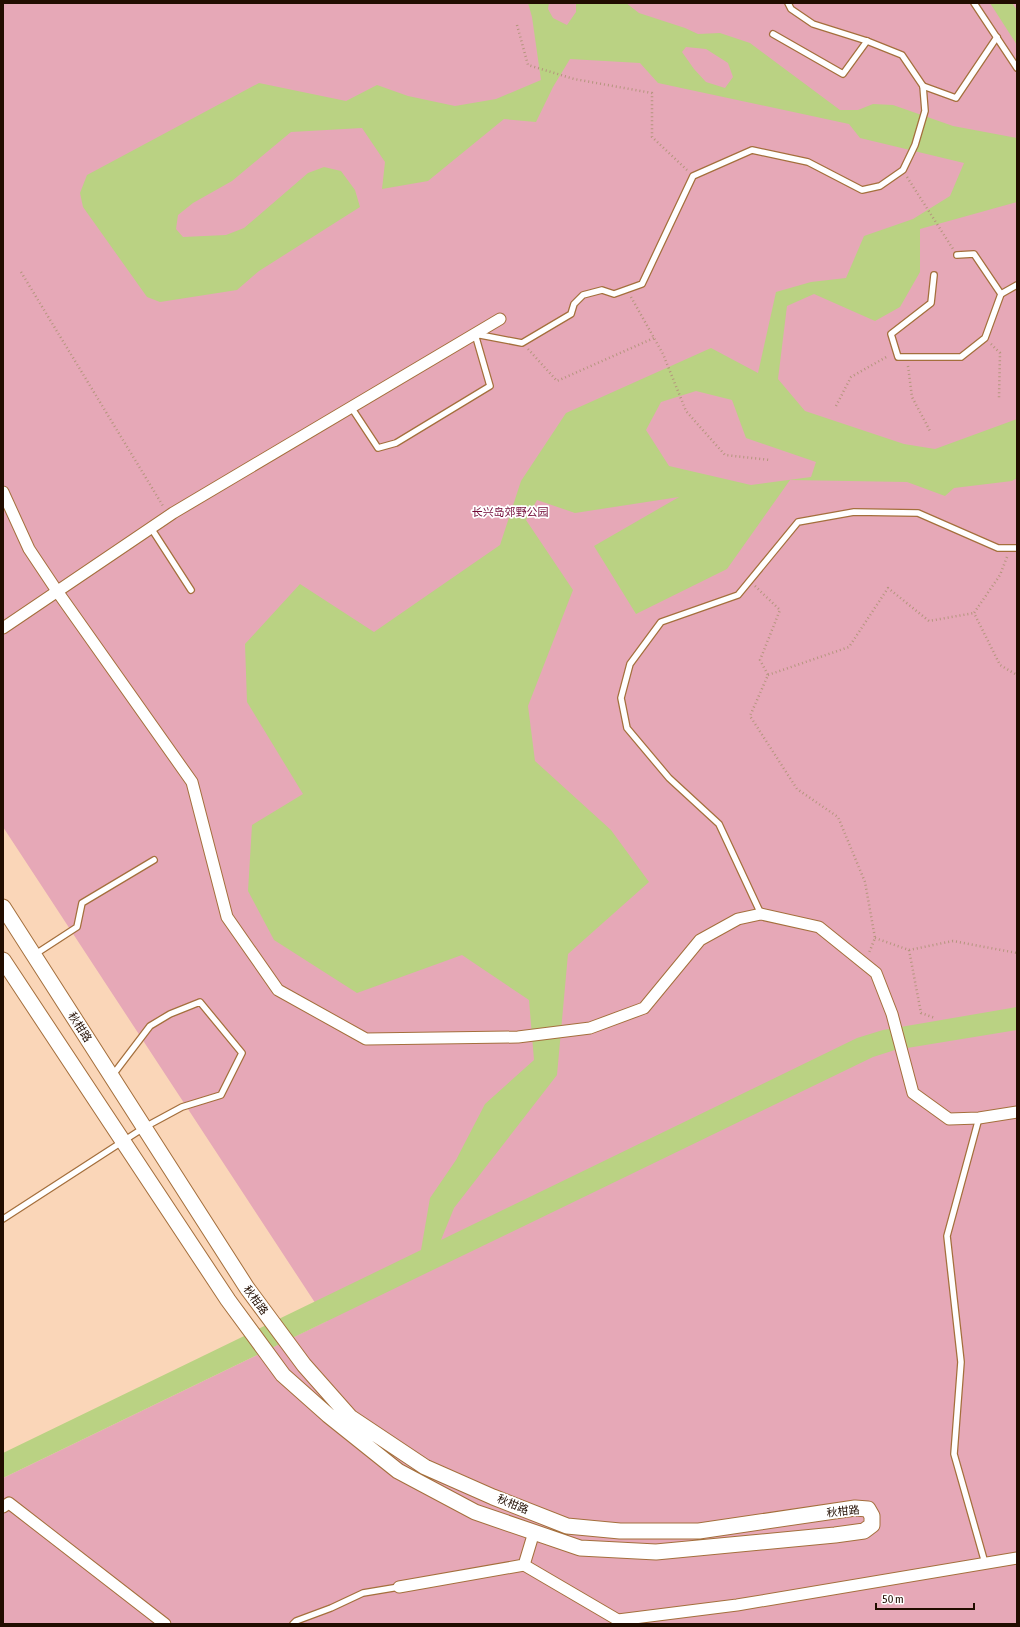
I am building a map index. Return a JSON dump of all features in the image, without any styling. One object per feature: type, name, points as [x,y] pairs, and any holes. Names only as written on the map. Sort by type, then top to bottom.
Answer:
[{"type":"street","points":[[3,628],[169,516],[500,319]]},
{"type":"street","points":[[3,492],[29,549],[192,782],[227,917],[278,990],[366,1039],[518,1037],[590,1028],[644,1008],[700,940],[738,919],[761,914],[819,927],[876,972],[895,1025],[913,1093],[949,1119],[979,1118],[1017,1112]]},
{"type":"street","name":"秋柑路","points":[[3,907],[247,1288],[304,1365],[350,1417],[425,1467],[494,1497],[567,1526],[620,1530],[699,1531],[855,1508],[868,1509],[872,1516],[872,1525],[864,1531],[835,1535],[656,1552],[580,1548],[475,1512],[398,1471],[328,1415],[283,1375],[228,1300],[3,960]]},
{"type":"street","points":[[6,1505],[165,1624]]},
{"type":"street","points":[[524,1565],[534,1532]]},
{"type":"street","points":[[399,1587],[524,1565],[618,1620],[737,1605],[1017,1558]]},
{"type":"lane","points":[[351,407],[378,448],[396,442],[490,386],[475,334],[522,343],[571,314],[574,304],[583,295],[602,290],[614,294],[642,284],[693,176],[752,150],[808,162],[862,190],[880,186],[903,170],[915,145],[925,111],[924,86],[902,55],[867,41],[813,24],[791,9],[788,3]]},
{"type":"lane","points":[[974,3],[1017,68]]},
{"type":"lane","points":[[773,34],[843,74],[867,41]]},
{"type":"lane","points":[[924,86],[956,98],[997,37]]},
{"type":"lane","points":[[957,255],[974,254],[1001,294]]},
{"type":"lane","points":[[934,275],[931,303],[891,334],[898,357],[961,357],[985,338],[1001,294],[1017,285]]},
{"type":"lane","points":[[761,914],[719,824],[669,778],[627,728],[621,698],[630,664],[661,622],[738,595],[798,522],[854,512],[918,513],[998,548],[1014,548]]},
{"type":"lane","points":[[151,528],[191,590]]},
{"type":"lane","points":[[34,956],[77,927],[82,903],[154,860]]},
{"type":"lane","points":[[3,1220],[145,1127],[182,1108],[220,1095],[242,1053],[200,1002],[170,1014],[150,1026],[112,1077]]},
{"type":"lane","points":[[979,1118],[947,1236],[961,1362],[954,1454],[985,1563]]},
{"type":"lane","points":[[293,1624],[296,1621],[331,1608],[363,1593],[399,1587]]},
{"type":"path","points":[[517,25],[528,65],[574,79],[652,93],[652,137],[693,176]]},
{"type":"path","points":[[903,170],[957,255]]},
{"type":"path","points":[[21,272],[169,516]]},
{"type":"path","points":[[627,290],[663,354],[686,411],[725,455],[770,460]]},
{"type":"path","points":[[522,343],[557,381],[654,338]]},
{"type":"path","points":[[985,338],[1000,353],[999,398]]},
{"type":"path","points":[[836,406],[851,377],[896,352]]},
{"type":"path","points":[[906,357],[912,397],[930,431]]},
{"type":"path","points":[[864,964],[875,938],[865,882],[838,817],[797,789],[750,716],[768,675],[849,648],[888,588],[930,621],[974,612],[1000,575],[1014,548]]},
{"type":"path","points":[[750,581],[780,610],[760,660],[768,675]]},
{"type":"path","points":[[974,612],[1000,665],[1017,675]]},
{"type":"path","points":[[875,938],[909,950],[953,941],[1017,953]]},
{"type":"path","points":[[909,950],[921,1013],[935,1018]]},
{"type":"green space","name":"长兴岛郊野公园","points":[[3,3],[1017,3],[1017,1624],[3,1624],[3,1478],[327,1321],[3,827]]},
{"type":"shaded area","points":[[528,3],[549,3],[548,9],[553,18],[567,25],[576,12],[576,3],[626,3],[639,13],[685,28],[698,34],[720,33],[750,43],[840,110],[858,110],[873,104],[893,105],[953,126],[1017,138],[1017,202],[920,229],[920,272],[900,307],[875,321],[814,294],[787,306],[778,379],[805,411],[904,444],[935,449],[1017,419],[1017,478],[1012,481],[954,488],[945,496],[907,482],[790,480],[727,569],[636,614],[594,546],[679,497],[575,513],[537,500],[526,520],[573,590],[528,706],[535,761],[611,830],[649,882],[568,954],[557,1075],[454,1208],[441,1240],[857,1038],[883,1030],[1017,1007],[1017,1030],[895,1050],[873,1057],[3,1478],[3,1453],[421,1250],[430,1198],[456,1160],[485,1104],[534,1060],[529,1000],[462,955],[357,993],[274,940],[248,891],[252,825],[303,794],[247,702],[245,644],[300,584],[374,632],[500,545],[521,481],[566,413],[711,348],[758,373],[776,292],[811,282],[846,278],[864,236],[913,219],[950,196],[964,163],[860,138],[849,124],[658,83],[640,63],[570,59],[553,87],[536,122],[504,119],[428,181],[382,189],[385,162],[362,128],[291,132],[232,181],[193,203],[178,215],[176,229],[183,237],[226,235],[244,228],[308,173],[324,167],[341,171],[355,190],[360,207],[259,271],[237,290],[160,302],[147,297],[83,207],[80,193],[87,175],[259,83],[346,101],[377,85],[408,96],[455,106],[496,99],[541,80],[532,17]],"holes":[[[686,47],[706,49],[728,63],[733,77],[725,88],[706,82],[694,69],[682,52]],[[696,391],[732,400],[746,438],[816,462],[811,477],[751,485],[669,466],[646,430],[661,402]]]},
{"type":"shaded area","points":[[990,3],[1012,3],[1017,10],[1017,45]]}]
